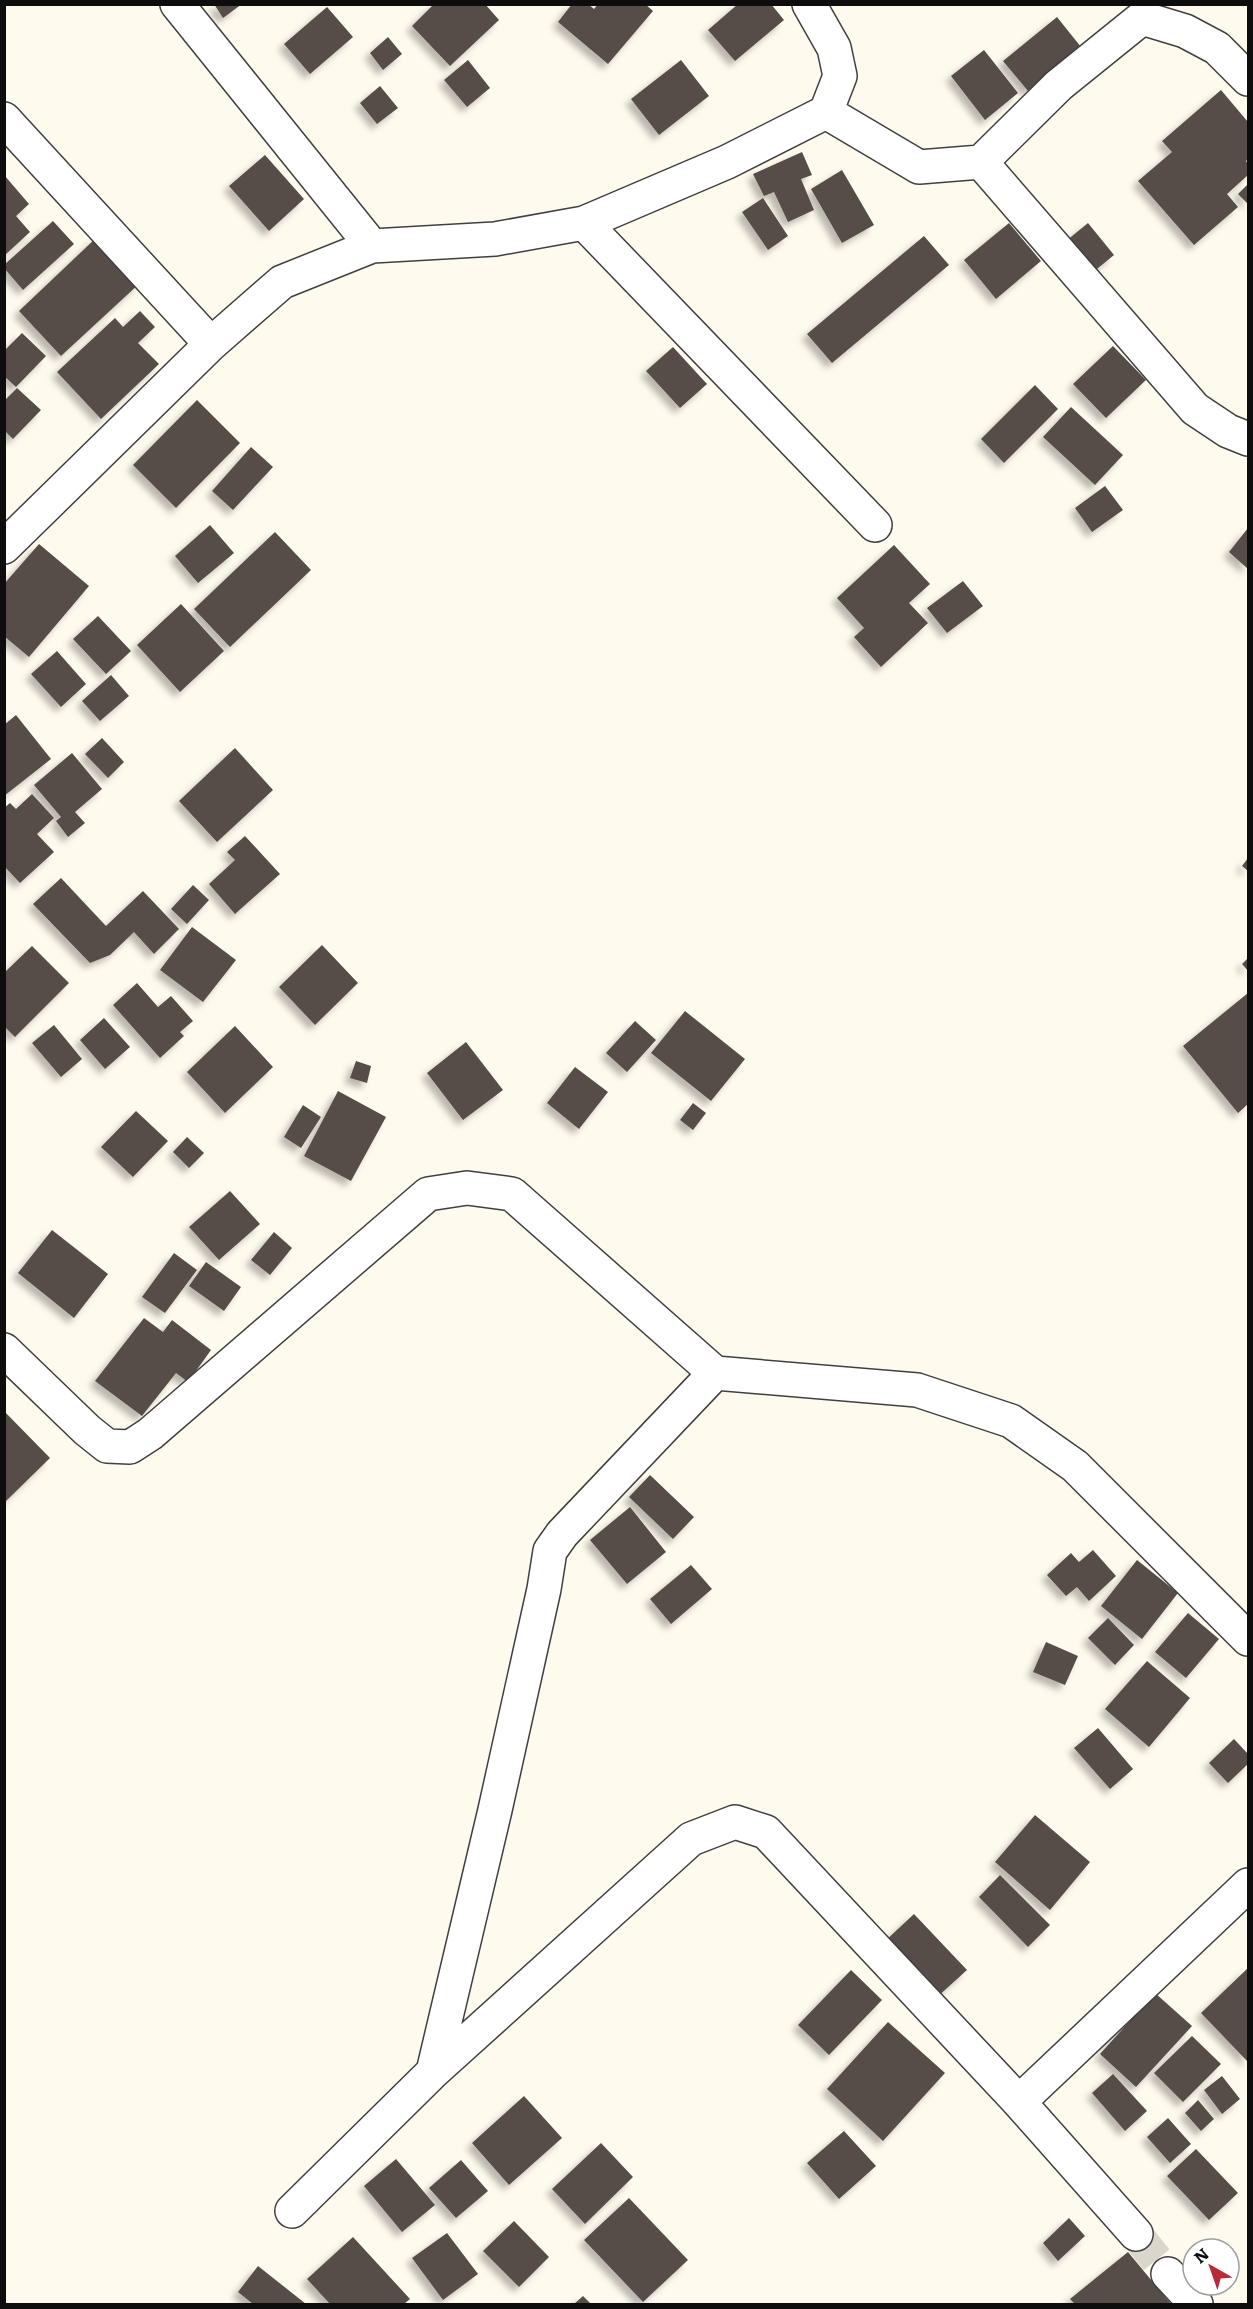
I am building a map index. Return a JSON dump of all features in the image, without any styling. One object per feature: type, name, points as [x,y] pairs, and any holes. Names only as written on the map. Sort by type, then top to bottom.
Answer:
[{"type":"street","points":[[177,4],[372,246]]},
{"type":"street","points":[[4,547],[211,344],[282,282],[372,246],[495,239],[584,223],[727,162],[826,112],[840,76],[834,48],[809,4]]},
{"type":"street","points":[[826,112],[919,167],[981,162],[1136,11],[1185,31],[1217,48],[1248,79]]},
{"type":"street","points":[[4,119],[211,344]]},
{"type":"street","points":[[981,162],[1195,409],[1228,431],[1248,440]]},
{"type":"street","points":[[584,223],[875,525]]},
{"type":"street","points":[[4,1350],[87,1430],[107,1446],[130,1447],[150,1434],[428,1194],[467,1188],[512,1194],[715,1373],[917,1390],[1011,1421],[1075,1466],[1248,1639]]},
{"type":"street","points":[[433,2072],[495,1810],[544,1589],[550,1551],[562,1534],[715,1373]]},
{"type":"street","points":[[292,2211],[433,2072],[691,1839],[735,1822],[766,1832],[1019,2102],[1136,2234]]},
{"type":"street","points":[[1019,2102],[1248,1885]]},
{"type":"street","points":[[1168,2274],[1196,2304]]},
{"type":"building","points":[[214,4],[242,4],[223,18]]},
{"type":"building","points":[[434,4],[485,4],[499,20],[450,66],[412,26]]},
{"type":"building","points":[[572,4],[588,4],[594,9],[598,4],[645,4],[653,11],[608,64],[558,22]]},
{"type":"building","points":[[738,4],[771,4],[784,20],[735,61],[708,30]]},
{"type":"building","points":[[327,7],[353,37],[310,74],[284,44]]},
{"type":"building","points":[[1057,17],[1081,47],[1028,91],[1003,61]]},
{"type":"building","points":[[388,37],[402,54],[383,70],[370,53]]},
{"type":"building","points":[[984,50],[1018,93],[985,120],[951,76]]},
{"type":"building","points":[[468,60],[490,88],[467,107],[444,80]]},
{"type":"building","points":[[681,60],[709,96],[659,135],[631,99]]},
{"type":"building","points":[[380,86],[398,108],[377,124],[360,103]]},
{"type":"building","points":[[1221,90],[1248,122],[1248,159],[1246,161],[1248,175],[1227,194],[1238,207],[1194,245],[1138,181],[1172,152],[1162,141]]},
{"type":"building","points":[[802,152],[812,175],[801,179],[814,210],[788,222],[774,192],[764,196],[753,174]]},
{"type":"building","points":[[265,155],[304,199],[269,231],[229,186]]},
{"type":"building","points":[[842,170],[874,225],[842,243],[811,189]]},
{"type":"building","points":[[5,176],[29,204],[16,216],[30,232],[5,255]]},
{"type":"building","points":[[1248,184],[1248,204],[1238,194]]},
{"type":"building","points":[[763,198],[788,236],[768,250],[742,212]]},
{"type":"building","points":[[53,221],[74,244],[23,290],[4,268],[4,265]]},
{"type":"building","points":[[1009,223],[1041,261],[996,299],[964,260]]},
{"type":"building","points":[[1088,223],[1114,255],[1092,273],[1066,241]]},
{"type":"building","points":[[924,236],[949,265],[832,363],[807,334]]},
{"type":"building","points":[[97,237],[140,283],[61,356],[19,311]]},
{"type":"building","points":[[140,311],[155,327],[138,343],[159,364],[101,419],[57,372],[115,318],[123,327]]},
{"type":"building","points":[[22,333],[46,356],[16,387],[4,376],[4,351]]},
{"type":"building","points":[[1113,346],[1146,380],[1106,418],[1073,384]]},
{"type":"building","points":[[673,347],[707,384],[680,408],[646,371]]},
{"type":"building","points":[[1035,385],[1058,409],[1004,463],[981,439]]},
{"type":"building","points":[[17,388],[41,410],[13,439],[4,430],[4,401]]},
{"type":"building","points":[[197,400],[240,443],[176,508],[133,465]]},
{"type":"building","points":[[1071,407],[1123,455],[1095,485],[1043,437]]},
{"type":"building","points":[[251,447],[273,467],[233,510],[212,491]]},
{"type":"building","points":[[1105,486],[1123,510],[1092,532],[1075,508]]},
{"type":"building","points":[[210,525],[234,553],[198,583],[175,556]]},
{"type":"building","points":[[1248,528],[1248,569],[1229,552]]},
{"type":"building","points":[[275,532],[311,570],[230,647],[194,609]]},
{"type":"building","points":[[39,544],[89,586],[29,657],[4,636],[4,584]]},
{"type":"building","points":[[894,545],[930,584],[909,603],[928,623],[881,667],[854,637],[864,628],[837,598]]},
{"type":"building","points":[[963,581],[983,606],[947,633],[927,608]]},
{"type":"building","points":[[181,604],[224,651],[180,692],[137,645]]},
{"type":"building","points":[[98,616],[131,651],[106,674],[73,639]]},
{"type":"building","points":[[57,651],[86,684],[61,707],[31,674]]},
{"type":"building","points":[[111,675],[129,696],[100,721],[82,701]]},
{"type":"building","points":[[16,715],[51,759],[4,796],[4,725]]},
{"type":"building","points":[[102,738],[124,762],[108,778],[85,754]]},
{"type":"building","points":[[235,748],[273,790],[217,842],[179,801]]},
{"type":"building","points":[[72,753],[102,789],[75,812],[85,823],[68,837],[56,821],[61,817],[34,785]]},
{"type":"building","points":[[32,794],[54,818],[37,834],[54,852],[20,883],[4,866],[4,808],[10,803],[16,809]]},
{"type":"building","points":[[245,836],[280,874],[235,914],[209,884],[235,860],[227,852]]},
{"type":"building","points":[[1248,858],[1248,871],[1242,866]]},
{"type":"building","points":[[61,878],[106,926],[143,891],[179,929],[154,954],[134,932],[110,955],[90,963],[33,904]]},
{"type":"building","points":[[193,885],[209,900],[187,924],[171,909]]},
{"type":"building","points":[[192,927],[236,960],[203,1002],[160,970]]},
{"type":"building","points":[[322,945],[358,983],[315,1025],[279,987]]},
{"type":"building","points":[[32,946],[69,983],[15,1037],[4,1026],[4,973]]},
{"type":"building","points":[[1248,958],[1248,971],[1242,964]]},
{"type":"building","points":[[137,983],[158,1007],[171,996],[193,1021],[180,1032],[184,1036],[160,1058],[113,1005]]},
{"type":"building","points":[[1248,993],[1248,1104],[1238,1113],[1183,1046]]},
{"type":"building","points":[[685,1011],[745,1059],[711,1101],[651,1053]]},
{"type":"building","points":[[104,1018],[130,1047],[105,1069],[80,1040]]},
{"type":"building","points":[[635,1021],[656,1040],[627,1072],[606,1053]]},
{"type":"building","points":[[54,1025],[82,1059],[61,1077],[32,1043]]},
{"type":"building","points":[[235,1026],[273,1067],[225,1113],[187,1072]]},
{"type":"building","points":[[466,1042],[503,1090],[463,1120],[427,1073]]},
{"type":"building","points":[[356,1061],[371,1066],[367,1083],[350,1078]]},
{"type":"building","points":[[575,1067],[608,1092],[579,1129],[547,1103]]},
{"type":"building","points":[[338,1091],[386,1117],[351,1181],[304,1156]]},
{"type":"building","points":[[693,1103],[706,1113],[693,1130],[680,1120]]},
{"type":"building","points":[[303,1105],[321,1117],[301,1148],[284,1137]]},
{"type":"building","points":[[136,1111],[168,1141],[133,1177],[101,1147]]},
{"type":"building","points":[[187,1137],[204,1153],[189,1168],[173,1152]]},
{"type":"building","points":[[230,1191],[260,1224],[219,1260],[189,1227]]},
{"type":"building","points":[[52,1230],[108,1274],[74,1318],[18,1273]]},
{"type":"building","points":[[274,1232],[292,1248],[270,1275],[251,1260]]},
{"type":"building","points":[[174,1253],[197,1270],[165,1313],[142,1297]]},
{"type":"building","points":[[206,1262],[241,1287],[224,1311],[189,1286]]},
{"type":"building","points":[[144,1318],[163,1332],[172,1320],[211,1350],[188,1382],[176,1373],[142,1416],[95,1381]]},
{"type":"building","points":[[4,1411],[50,1458],[4,1503]]},
{"type":"building","points":[[650,1475],[694,1517],[673,1539],[629,1497]]},
{"type":"building","points":[[630,1507],[666,1552],[627,1584],[590,1540]]},
{"type":"building","points":[[1093,1550],[1116,1576],[1089,1601],[1077,1587],[1066,1596],[1047,1575],[1071,1553],[1079,1562]]},
{"type":"building","points":[[1137,1560],[1178,1593],[1142,1639],[1101,1606]]},
{"type":"building","points":[[691,1565],[712,1589],[671,1624],[650,1599]]},
{"type":"building","points":[[1188,1613],[1219,1639],[1186,1678],[1155,1652]]},
{"type":"building","points":[[1108,1618],[1134,1645],[1115,1665],[1088,1638]]},
{"type":"building","points":[[1046,1642],[1078,1656],[1065,1685],[1033,1672]]},
{"type":"building","points":[[1147,1661],[1190,1698],[1149,1747],[1105,1709]]},
{"type":"building","points":[[1098,1728],[1133,1769],[1110,1789],[1074,1748]]},
{"type":"building","points":[[1234,1739],[1248,1754],[1248,1764],[1228,1783],[1209,1763]]},
{"type":"building","points":[[1035,1815],[1090,1862],[1050,1910],[995,1862]]},
{"type":"building","points":[[1000,1875],[1050,1925],[1028,1947],[979,1897]]},
{"type":"building","points":[[914,1914],[967,1970],[936,1998],[883,1943]]},
{"type":"building","points":[[1248,1968],[1248,2060],[1247,2061],[1201,2013]]},
{"type":"building","points":[[851,1970],[882,2000],[829,2055],[798,2025]]},
{"type":"building","points":[[1155,1993],[1192,2026],[1136,2087],[1100,2054]]},
{"type":"building","points":[[888,2022],[945,2073],[883,2141],[827,2089]]},
{"type":"building","points":[[1192,2036],[1221,2064],[1183,2102],[1154,2073]]},
{"type":"building","points":[[1113,2074],[1147,2111],[1125,2131],[1092,2093]]},
{"type":"building","points":[[1222,2076],[1240,2099],[1222,2114],[1204,2090]]},
{"type":"building","points":[[524,2096],[562,2138],[509,2185],[472,2143]]},
{"type":"building","points":[[1198,2100],[1214,2119],[1201,2131],[1185,2113]]},
{"type":"building","points":[[1168,2118],[1191,2144],[1170,2163],[1147,2137]]},
{"type":"building","points":[[844,2131],[876,2166],[839,2199],[807,2163]]},
{"type":"building","points":[[601,2143],[633,2177],[585,2224],[552,2189]]},
{"type":"building","points":[[1196,2149],[1238,2193],[1209,2220],[1167,2176]]},
{"type":"building","points":[[396,2159],[435,2205],[402,2232],[364,2186]]},
{"type":"building","points":[[461,2160],[488,2191],[456,2218],[429,2188]]},
{"type":"building","points":[[629,2198],[688,2260],[643,2302],[584,2240]]},
{"type":"building","points":[[1069,2218],[1085,2236],[1058,2261],[1043,2243]]},
{"type":"building","points":[[514,2221],[549,2257],[519,2287],[483,2251]]},
{"type":"building","points":[[447,2233],[478,2274],[443,2300],[412,2258]]},
{"type":"building","points":[[353,2237],[410,2299],[404,2304],[330,2304],[307,2279]]},
{"type":"building","points":[[1128,2252],[1171,2304],[1075,2304],[1070,2299]]},
{"type":"building","points":[[258,2266],[306,2304],[253,2304],[238,2292]]},
{"type":"building","points":[[583,2296],[591,2304],[574,2304]]},
{"type":"tunnel","points":[[1136,2234],[1168,2274]]}]
